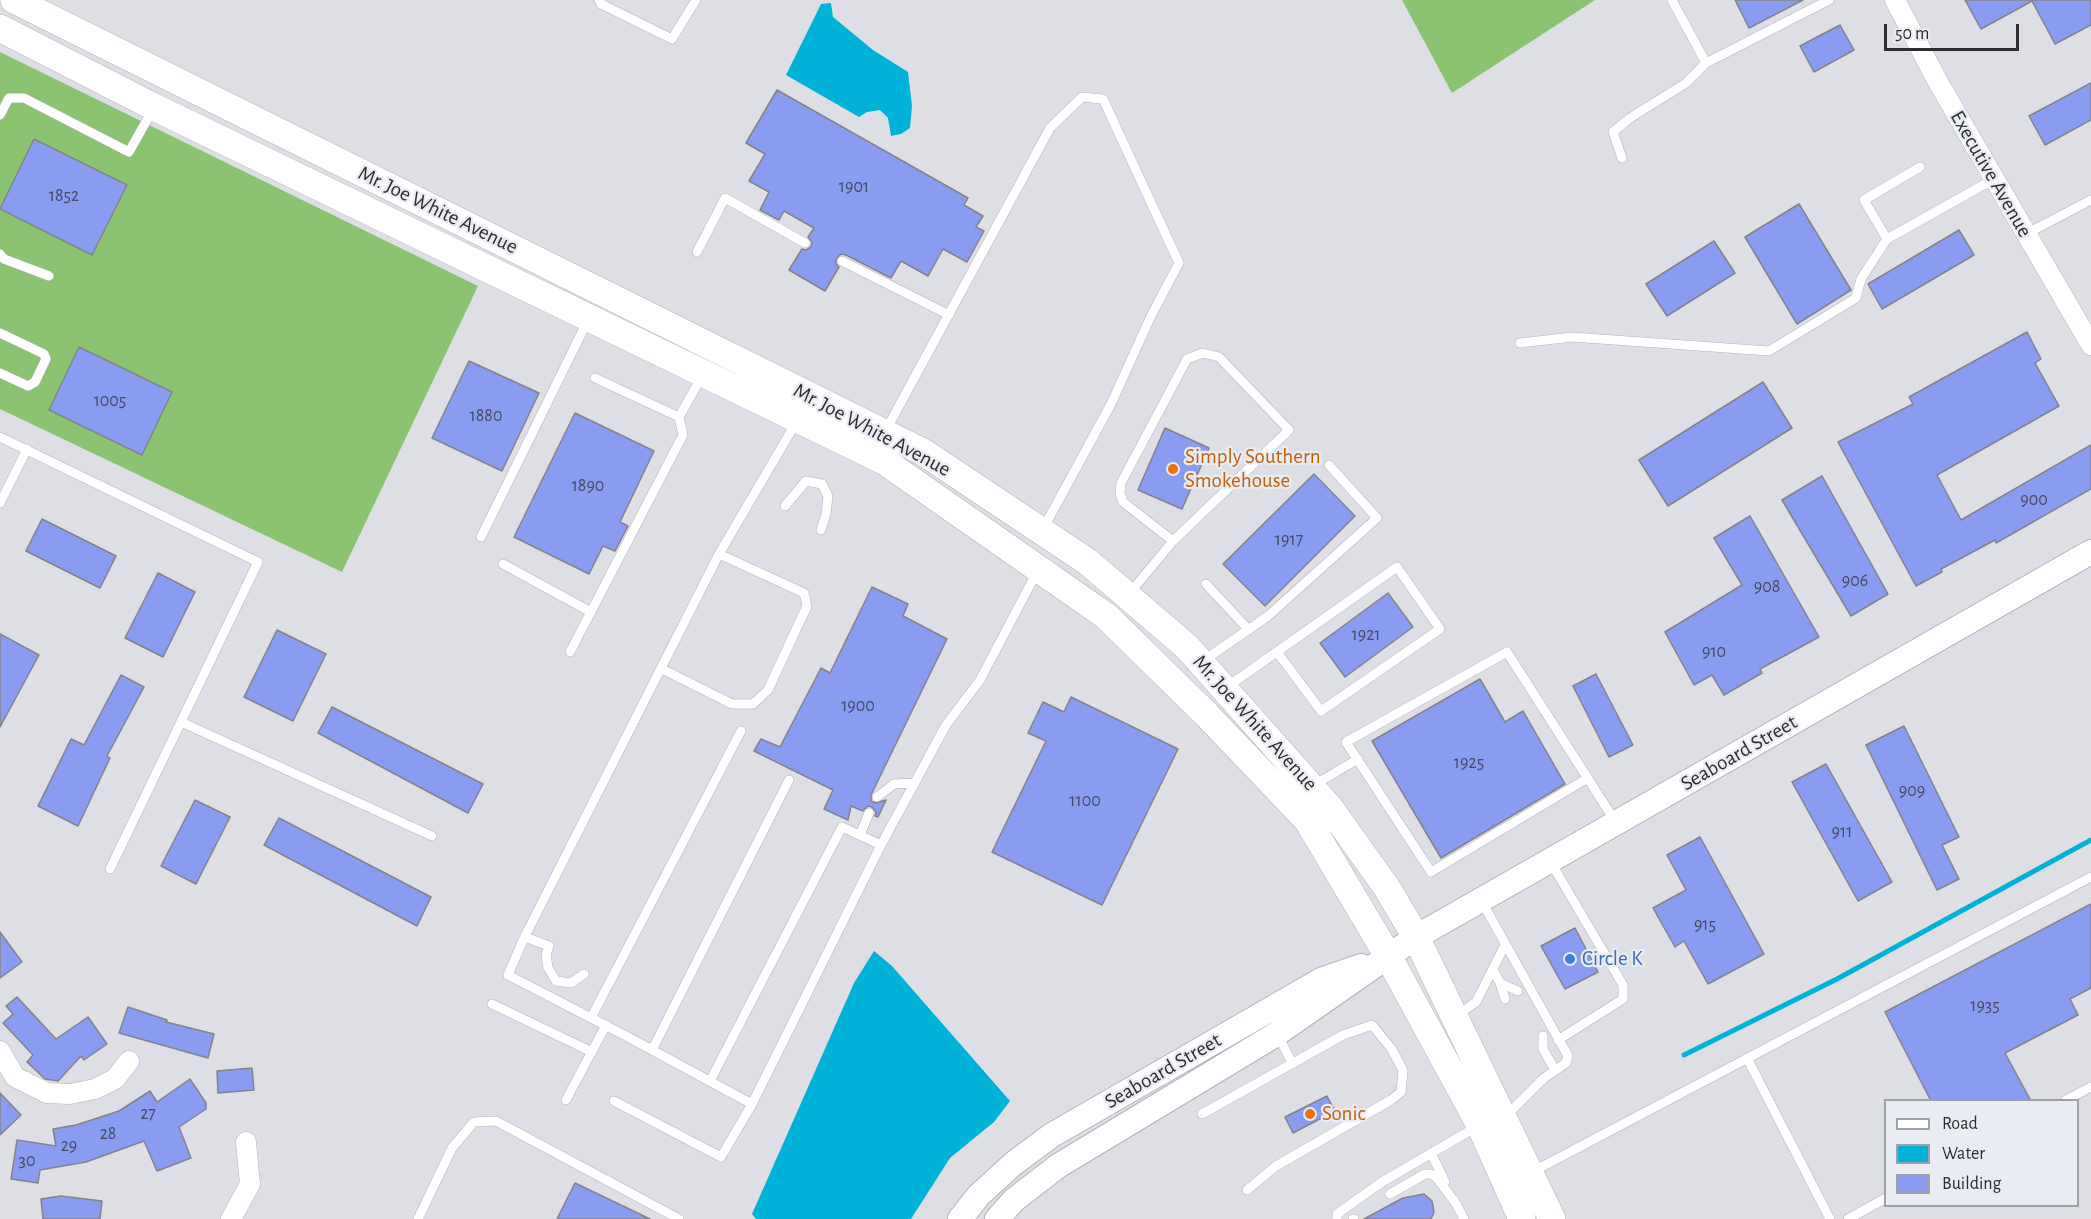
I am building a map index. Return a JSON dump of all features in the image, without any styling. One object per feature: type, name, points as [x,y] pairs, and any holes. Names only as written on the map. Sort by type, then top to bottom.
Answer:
[{"type":"main road","name":"Mr. Joe White Avenue","points":[[14,0],[923,452],[1088,562],[1187,647],[1201,662],[1312,786],[1387,888],[1416,938],[1454,1017],[1492,1122],[1522,1219]]},
{"type":"main road","name":"Mr. Joe White Avenue","points":[[0,28],[154,107],[884,461],[1106,616],[1207,715],[1308,821],[1388,956],[1492,1122],[1530,1173],[1552,1219]]},
{"type":"street","name":"Executive Avenue","points":[[1895,0],[1938,82],[2091,345]]},
{"type":"street","name":"Seaboard Street","points":[[997,1219],[1014,1200],[1058,1167],[1275,1035],[1416,938],[2091,552]]},
{"type":"street","name":"Seaboard Street","points":[[960,1219],[979,1195],[1004,1172],[1052,1135],[1323,979],[1388,956]]},
{"type":"street","points":[[0,1051],[15,1077],[47,1093],[70,1094],[95,1089],[115,1079],[129,1061]]},
{"type":"street","points":[[231,1219],[250,1184],[246,1142]]},
{"type":"lane","points":[[599,0],[602,4],[672,39],[696,0]]},
{"type":"lane","points":[[1672,0],[1706,63]]},
{"type":"lane","points":[[1622,158],[1613,132],[1630,118],[1686,83],[1706,63],[1829,0]]},
{"type":"lane","points":[[885,433],[1050,128],[1082,97],[1103,99],[1179,263],[1151,316],[1111,404],[1042,531]]},
{"type":"lane","points":[[0,115],[9,98],[24,98],[129,152],[154,107]]},
{"type":"lane","points":[[1887,239],[1864,200],[1920,167]]},
{"type":"lane","points":[[1520,343],[1572,337],[1769,351],[1856,298],[1861,279],[1887,239],[1994,179]]},
{"type":"lane","points":[[697,252],[725,198],[805,243]]},
{"type":"lane","points":[[2026,234],[2091,200]]},
{"type":"lane","points":[[0,254],[4,259],[49,276]]},
{"type":"lane","points":[[843,261],[949,315]]},
{"type":"lane","points":[[481,537],[590,318]]},
{"type":"lane","points":[[0,333],[44,354],[46,359],[35,382],[28,386],[0,373]]},
{"type":"lane","points":[[1127,596],[1173,541],[1289,430],[1219,357],[1203,353],[1187,359],[1121,483],[1120,493],[1123,502],[1173,541]]},
{"type":"lane","points":[[570,652],[683,435],[679,417],[703,374]]},
{"type":"lane","points":[[595,378],[679,417]]},
{"type":"lane","points":[[752,1104],[508,975],[525,937],[719,554],[798,419]]},
{"type":"lane","points":[[0,436],[258,562],[110,869]]},
{"type":"lane","points":[[0,503],[27,449]]},
{"type":"lane","points":[[1201,662],[1268,616],[1377,518],[1329,465]]},
{"type":"lane","points":[[785,506],[806,481],[822,484],[828,496],[821,530]]},
{"type":"lane","points":[[662,669],[732,704],[753,704],[768,690],[807,606],[804,593],[719,554]]},
{"type":"lane","points":[[503,564],[591,612]]},
{"type":"lane","points":[[1225,689],[1396,567],[1440,629],[1322,711],[1277,652]]},
{"type":"lane","points":[[614,1101],[721,1157],[752,1104],[881,845],[946,725],[980,680],[1039,569]]},
{"type":"lane","points":[[1206,584],[1249,630]]},
{"type":"lane","points":[[1588,778],[1431,872],[1346,741],[1507,652],[1617,823]]},
{"type":"lane","points":[[180,722],[432,836]]},
{"type":"lane","points":[[591,1018],[741,731]]},
{"type":"lane","points":[[1312,786],[1358,759]]},
{"type":"lane","points":[[652,1050],[789,780]]},
{"type":"lane","points":[[877,797],[894,784],[915,783]]},
{"type":"lane","points":[[860,835],[869,813]]},
{"type":"lane","points":[[710,1081],[842,827],[881,845]]},
{"type":"lane","points":[[1550,861],[1623,985],[1623,999],[1558,1040]]},
{"type":"lane","points":[[1530,1173],[2091,877]]},
{"type":"lane","points":[[1337,1219],[1337,1214],[1382,1182],[1492,1122],[1544,1078],[1566,1063],[1568,1056],[1481,900]]},
{"type":"lane","points":[[525,937],[549,946],[546,954],[548,968],[556,981],[571,983],[584,974]]},
{"type":"lane","points":[[1454,1017],[1476,1002],[1505,945]]},
{"type":"lane","points":[[1493,970],[1505,999]]},
{"type":"lane","points":[[1500,983],[1518,991]]},
{"type":"lane","points":[[492,1004],[592,1052]]},
{"type":"lane","points":[[566,1100],[606,1025]]},
{"type":"lane","points":[[1202,1114],[1343,1035],[1372,1025],[1391,1048],[1403,1070],[1401,1092],[1276,1166],[1247,1190]]},
{"type":"lane","points":[[1275,1035],[1280,1039],[1292,1063]]},
{"type":"lane","points":[[1543,1049],[1544,1036]]},
{"type":"lane","points":[[1532,1043],[1543,1049],[1555,1070]]},
{"type":"lane","points":[[1747,1058],[1830,1219]]},
{"type":"lane","points":[[2070,1099],[2091,1087]]},
{"type":"lane","points":[[418,1219],[452,1148],[474,1122],[496,1121],[679,1219]]},
{"type":"lane","points":[[1432,1155],[1464,1219]]},
{"type":"lane","points":[[1390,1194],[1425,1174],[1431,1174],[1437,1178],[1457,1205]]},
{"type":"lane","points":[[1848,1219],[1884,1199]]},
{"type":"lane","points":[[656,1219],[660,1209]]},
{"type":"green space","points":[[1402,0],[1595,0],[1452,93]]},
{"type":"green space","points":[[0,52],[478,286],[342,572],[0,409]]},
{"type":"water","points":[[831,3],[833,17],[873,50],[908,72],[912,106],[910,128],[901,134],[891,136],[888,118],[880,110],[867,112],[859,117],[786,75],[821,4]]},
{"type":"water","points":[[874,951],[892,966],[1010,1101],[994,1122],[950,1158],[911,1219],[756,1219],[752,1214],[854,983]]},
{"type":"building","points":[[1735,0],[1803,0],[1749,28]]},
{"type":"building","points":[[1965,0],[2091,0],[2091,25],[2055,44],[2032,1],[1981,29]]},
{"type":"building","points":[[1840,25],[1854,50],[1814,72],[1800,46]]},
{"type":"building","points":[[2091,83],[2091,120],[2045,145],[2029,116]]},
{"type":"building","points":[[777,90],[968,198],[964,205],[983,216],[976,227],[984,231],[967,262],[943,249],[928,276],[901,261],[891,278],[841,254],[836,259],[839,267],[825,291],[789,270],[802,249],[806,250],[811,247],[812,242],[808,237],[814,228],[784,211],[779,220],[760,210],[769,192],[749,181],[765,154],[746,143]]},
{"type":"building","points":[[34,139],[127,185],[92,255],[0,209]]},
{"type":"building","points":[[1799,204],[1851,290],[1797,324],[1745,237]]},
{"type":"building","points":[[1959,230],[1974,255],[1882,309],[1868,284]]},
{"type":"building","points":[[1714,241],[1735,273],[1667,316],[1646,284]]},
{"type":"building","points":[[2027,332],[2041,359],[2035,363],[2059,406],[1937,475],[1961,520],[2091,445],[2091,489],[1996,543],[1995,540],[1941,569],[1942,572],[1916,586],[1838,442],[1913,404],[1909,397]]},
{"type":"building","points":[[79,347],[172,392],[142,455],[49,410]]},
{"type":"building","points":[[469,361],[539,393],[502,471],[432,438]]},
{"type":"building","points":[[1763,382],[1792,428],[1668,506],[1639,460]]},
{"type":"building","points":[[575,413],[654,451],[620,522],[628,526],[615,551],[603,546],[589,574],[514,537]]},
{"type":"building","name":"Simply Southern Smokehouse","points":[[1165,428],[1209,448],[1182,509],[1138,490]]},
{"type":"building","points":[[1314,474],[1355,516],[1265,606],[1223,564]]},
{"type":"building","points":[[1822,476],[1888,594],[1851,616],[1782,500]]},
{"type":"building","points":[[1750,516],[1819,637],[1760,669],[1762,673],[1724,695],[1712,675],[1694,685],[1665,632],[1742,585],[1714,538]]},
{"type":"building","points":[[42,519],[116,556],[100,588],[26,551]]},
{"type":"building","points":[[158,573],[195,592],[163,657],[125,638]]},
{"type":"building","points":[[872,587],[908,604],[903,616],[947,639],[871,795],[871,801],[875,803],[886,800],[878,817],[875,816],[876,812],[872,807],[868,806],[863,811],[851,806],[848,820],[824,809],[833,790],[754,751],[761,739],[780,747],[821,668],[830,673]]},
{"type":"building","points":[[1388,593],[1413,627],[1345,677],[1320,643]]},
{"type":"building","points":[[277,630],[326,654],[293,721],[244,697]]},
{"type":"building","points":[[0,634],[39,655],[0,727]]},
{"type":"building","points":[[1596,674],[1633,745],[1609,757],[1573,686]]},
{"type":"building","points":[[121,675],[144,687],[107,756],[110,758],[78,826],[38,806],[71,739],[84,745]]},
{"type":"building","points":[[1480,679],[1505,722],[1523,711],[1565,784],[1441,858],[1372,741]]},
{"type":"building","points":[[1071,697],[1178,749],[1102,905],[992,852],[1046,741],[1028,733],[1043,702],[1064,712]]},
{"type":"building","points":[[332,707],[483,784],[468,813],[318,733]]},
{"type":"building","points":[[1904,726],[1959,837],[1942,845],[1959,879],[1937,890],[1866,745]]},
{"type":"building","points":[[1826,764],[1892,882],[1858,901],[1792,782]]},
{"type":"building","points":[[195,800],[230,817],[196,884],[161,866]]},
{"type":"building","points":[[279,818],[431,897],[417,926],[264,845]]},
{"type":"building","points":[[1700,837],[1764,954],[1708,984],[1684,941],[1675,947],[1653,908],[1686,890],[1667,855]]},
{"type":"building","points":[[2091,904],[2091,988],[2070,999],[2078,1015],[2005,1053],[2030,1099],[1930,1099],[1885,1012]]},
{"type":"building","name":"Circle K","points":[[1575,928],[1598,972],[1565,989],[1541,946]]},
{"type":"building","points":[[0,932],[22,962],[0,978]]},
{"type":"building","points":[[17,997],[56,1039],[88,1017],[107,1044],[84,1060],[81,1056],[58,1081],[45,1079],[27,1062],[33,1055],[3,1023],[13,1014],[6,1006]]},
{"type":"building","points":[[128,1007],[167,1020],[166,1022],[214,1034],[208,1058],[119,1033]]},
{"type":"building","points":[[252,1068],[254,1090],[218,1093],[217,1071]]},
{"type":"building","points":[[190,1079],[206,1103],[206,1109],[179,1127],[191,1158],[157,1171],[144,1141],[86,1162],[40,1170],[38,1183],[11,1179],[17,1140],[56,1146],[53,1129],[76,1125],[119,1111],[150,1091],[157,1102]]},
{"type":"building","points":[[0,1093],[21,1115],[0,1135]]},
{"type":"building","name":"Sonic","points":[[1327,1096],[1335,1111],[1293,1133],[1285,1117]]},
{"type":"building","points":[[575,1183],[650,1219],[557,1219]]},
{"type":"building","points":[[1424,1194],[1432,1201],[1434,1212],[1431,1219],[1364,1219],[1403,1198]]},
{"type":"building","points":[[61,1196],[102,1201],[100,1219],[43,1219],[41,1199]]},
{"type":"waterway","points":[[1684,1055],[1837,979],[2091,840]]},
{"type":"place","name":"Simply Southern Smokehouse","points":[[1173,469]]},
{"type":"place","name":"Circle K","points":[[1570,959]]},
{"type":"place","name":"Sonic","points":[[1310,1114]]}]
